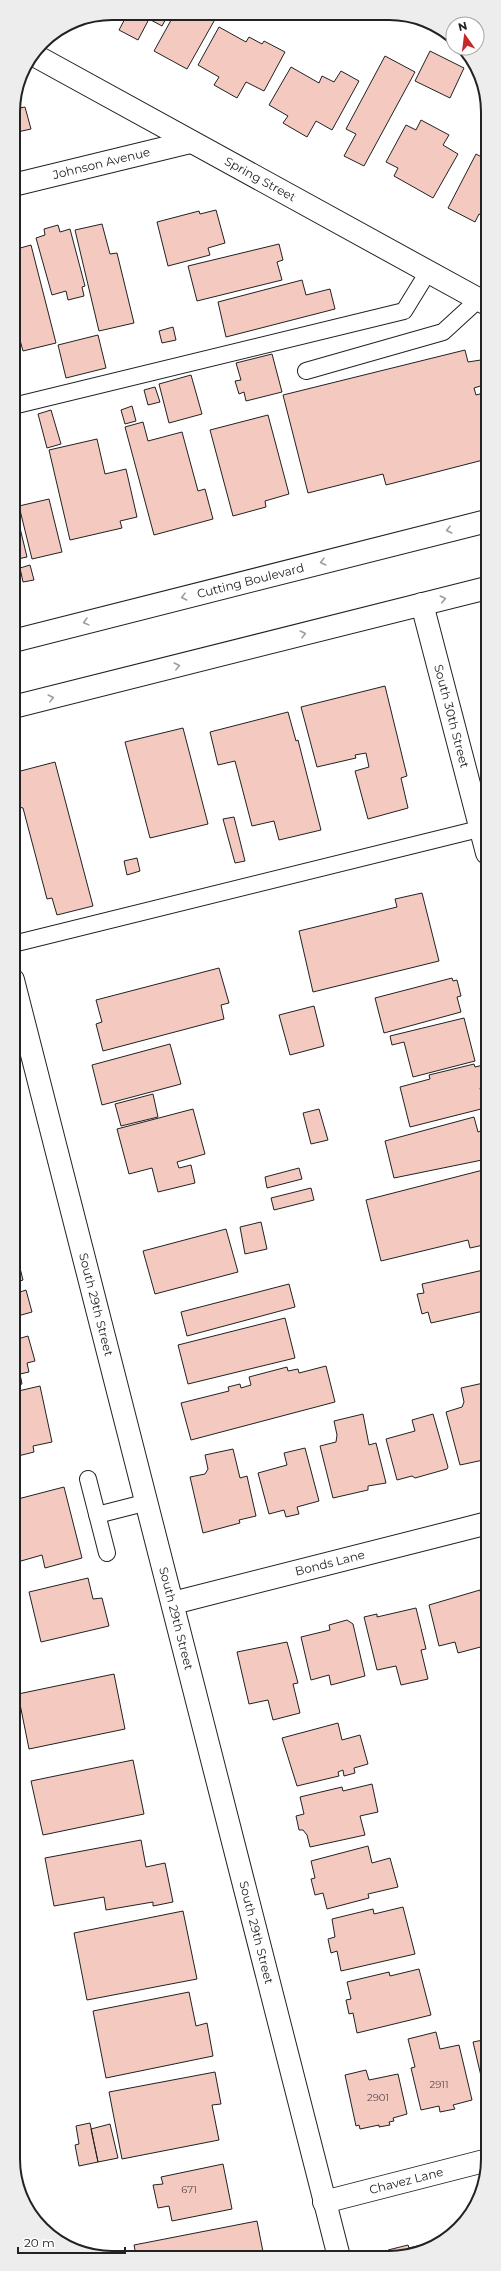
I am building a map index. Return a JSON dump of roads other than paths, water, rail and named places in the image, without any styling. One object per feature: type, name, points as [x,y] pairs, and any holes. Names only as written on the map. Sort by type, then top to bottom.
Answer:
[{"type":"street","name":"Spring Street","points":[[38,57],[481,301]]},
{"type":"street","name":"Johnson Avenue","points":[[20,183],[190,142]]},
{"type":"street","name":"Cutting Boulevard","points":[[20,639],[481,523]]},
{"type":"street","points":[[20,705],[481,589]]},
{"type":"street","name":"South 30th Street","points":[[422,604],[481,816]]},
{"type":"street","name":"South 29th Street","points":[[20,1003],[337,2251]]},
{"type":"street","name":"Bonds Lane","points":[[173,1603],[481,1525]]},
{"type":"street","name":"Chavez Lane","points":[[324,2202],[481,2162]]},
{"type":"lane","points":[[20,404],[404,311],[428,272]]},
{"type":"lane","points":[[306,371],[443,332],[481,304]]},
{"type":"lane","points":[[20,943],[481,828]]},
{"type":"lane","points":[[88,1479],[106,1554]]},
{"type":"lane","points":[[97,1515],[148,1502]]}]
